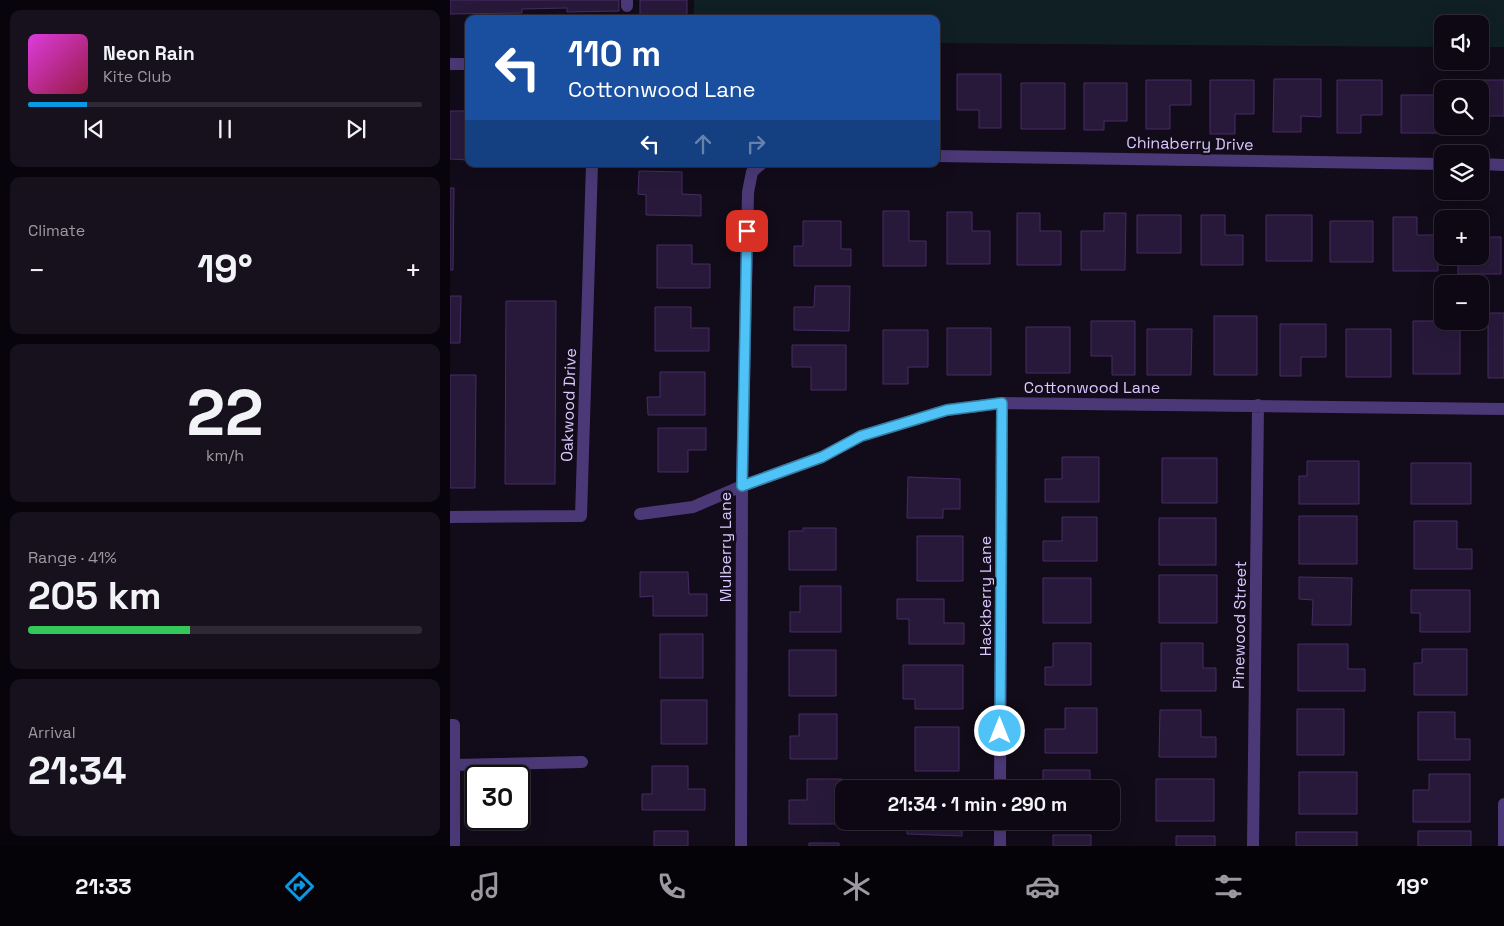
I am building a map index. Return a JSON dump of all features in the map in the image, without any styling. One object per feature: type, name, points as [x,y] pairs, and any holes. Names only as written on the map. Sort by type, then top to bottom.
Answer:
[{"type":"street","points":[[450,64],[465,64]]},
{"type":"street","name":"Chinaberry Drive","points":[[940,156],[1434,164]]},
{"type":"street","points":[[1489,164],[1504,165]]},
{"type":"street","name":"Oakwood Drive","points":[[450,517],[581,516],[592,167]]},
{"type":"street","name":"Mulberry Lane","points":[[740,846],[742,486],[748,192],[752,172],[758,167]]},
{"type":"street","name":"Cottonwood Lane","points":[[640,514],[693,507],[742,486],[822,457],[861,436],[947,410],[1002,403],[1504,409]]},
{"type":"street","name":"Hackberry Lane","points":[[1000,780],[1002,403]]},
{"type":"street","name":"Pinewood Street","points":[[1253,846],[1258,405]]},
{"type":"street","points":[[450,726],[454,726],[454,846]]},
{"type":"street","points":[[454,765],[582,762]]},
{"type":"street","points":[[1504,804],[1504,846]]},
{"type":"street","points":[[1000,830],[1000,846]]},
{"type":"shaded area","points":[[694,0],[1504,0],[1504,47],[1489,47],[1489,15],[1434,15],[1434,47],[940,43],[940,15],[694,15]]},
{"type":"building","points":[[450,0],[619,0],[619,11],[567,12],[567,8],[522,9],[522,13],[450,14]]},
{"type":"building","points":[[640,0],[687,0],[687,15],[640,15]]},
{"type":"building","points":[[957,74],[1001,74],[1001,128],[979,128],[979,110],[957,110]]},
{"type":"building","points":[[1274,79],[1321,79],[1321,117],[1301,116],[1301,132],[1273,132]]},
{"type":"building","points":[[1146,80],[1191,80],[1191,105],[1170,105],[1170,129],[1146,129]]},
{"type":"building","points":[[1210,80],[1254,80],[1254,114],[1235,114],[1235,134],[1210,134]]},
{"type":"building","points":[[1337,80],[1382,80],[1382,115],[1361,115],[1361,133],[1337,133]]},
{"type":"building","points":[[1489,80],[1504,80],[1504,116],[1489,116]]},
{"type":"building","points":[[1021,83],[1065,83],[1065,129],[1021,129]]},
{"type":"building","points":[[1084,83],[1127,83],[1127,121],[1104,121],[1104,130],[1084,130]]},
{"type":"building","points":[[1401,95],[1434,95],[1434,133],[1401,133]]},
{"type":"building","points":[[450,111],[465,111],[465,160],[450,159]]},
{"type":"building","points":[[639,171],[682,172],[682,194],[701,195],[701,216],[646,215],[646,195],[638,194]]},
{"type":"building","points":[[450,188],[454,188],[453,270],[450,270]]},
{"type":"building","points":[[883,211],[909,211],[909,241],[926,241],[926,266],[883,266]]},
{"type":"building","points":[[947,212],[972,212],[972,231],[990,231],[990,264],[947,264]]},
{"type":"building","points":[[1017,213],[1040,213],[1040,231],[1061,231],[1061,265],[1017,265]]},
{"type":"building","points":[[1104,213],[1126,213],[1125,270],[1081,270],[1081,231],[1104,231]]},
{"type":"building","points":[[1137,215],[1181,215],[1181,253],[1137,253]]},
{"type":"building","points":[[1201,215],[1225,215],[1225,235],[1243,235],[1243,265],[1201,265]]},
{"type":"building","points":[[1266,215],[1312,215],[1312,261],[1266,261]]},
{"type":"building","points":[[1393,217],[1417,217],[1417,235],[1434,235],[1434,265],[1438,265],[1438,271],[1393,271]]},
{"type":"building","points":[[803,221],[841,221],[841,249],[851,249],[851,266],[794,266],[794,246],[803,246]]},
{"type":"building","points":[[1330,221],[1373,221],[1373,262],[1330,262]]},
{"type":"building","points":[[1489,237],[1501,237],[1501,274],[1458,274],[1458,265],[1489,265]]},
{"type":"building","points":[[657,245],[692,245],[692,264],[710,264],[710,288],[657,288]]},
{"type":"building","points":[[815,286],[850,286],[849,331],[794,330],[794,307],[814,307]]},
{"type":"building","points":[[450,296],[461,296],[460,343],[450,343]]},
{"type":"building","points":[[506,301],[556,301],[555,484],[505,484]]},
{"type":"building","points":[[655,307],[691,307],[691,328],[709,328],[709,351],[655,351]]},
{"type":"building","points":[[1489,313],[1504,313],[1504,378],[1488,378]]},
{"type":"building","points":[[1214,316],[1257,316],[1257,375],[1214,375]]},
{"type":"building","points":[[1091,321],[1135,321],[1135,375],[1112,375],[1112,356],[1091,356]]},
{"type":"building","points":[[1413,321],[1434,321],[1434,330],[1460,330],[1460,374],[1413,374]]},
{"type":"building","points":[[1280,324],[1326,324],[1326,357],[1301,357],[1301,376],[1280,376]]},
{"type":"building","points":[[1026,327],[1070,327],[1070,373],[1026,373]]},
{"type":"building","points":[[947,328],[991,328],[991,375],[947,375]]},
{"type":"building","points":[[1147,329],[1192,329],[1191,375],[1147,375]]},
{"type":"building","points":[[1346,329],[1391,329],[1391,377],[1346,377]]},
{"type":"building","points":[[883,330],[928,330],[928,367],[908,367],[908,384],[883,384]]},
{"type":"building","points":[[792,345],[846,345],[846,390],[811,390],[811,367],[792,367]]},
{"type":"building","points":[[660,372],[705,372],[705,415],[648,415],[647,397],[660,397]]},
{"type":"building","points":[[450,375],[476,375],[475,488],[450,488]]},
{"type":"building","points":[[658,428],[706,428],[706,450],[688,450],[688,472],[658,472]]},
{"type":"building","points":[[1062,457],[1099,457],[1099,502],[1045,502],[1045,479],[1062,479]]},
{"type":"building","points":[[1162,458],[1217,458],[1217,503],[1162,503]]},
{"type":"building","points":[[1307,461],[1359,461],[1359,504],[1299,504],[1299,476],[1307,476]]},
{"type":"building","points":[[1411,463],[1471,463],[1471,504],[1411,504]]},
{"type":"building","points":[[908,477],[960,479],[960,509],[943,509],[943,518],[907,518]]},
{"type":"building","points":[[1299,516],[1357,516],[1357,564],[1299,564]]},
{"type":"building","points":[[1062,517],[1097,517],[1097,561],[1043,561],[1043,541],[1062,541]]},
{"type":"building","points":[[1159,518],[1216,518],[1216,565],[1159,565]]},
{"type":"building","points":[[1414,521],[1457,521],[1457,549],[1472,549],[1472,569],[1414,569]]},
{"type":"building","points":[[803,528],[836,528],[836,570],[789,570],[789,531],[803,531]]},
{"type":"building","points":[[917,536],[963,536],[963,581],[917,581]]},
{"type":"building","points":[[640,572],[688,572],[689,594],[707,594],[707,616],[653,616],[653,596],[640,597]]},
{"type":"building","points":[[1159,575],[1217,575],[1217,623],[1159,623]]},
{"type":"building","points":[[1299,577],[1352,578],[1351,625],[1312,625],[1313,600],[1299,599]]},
{"type":"building","points":[[1043,578],[1091,578],[1091,623],[1043,623]]},
{"type":"building","points":[[800,586],[841,586],[841,632],[790,632],[790,612],[800,612]]},
{"type":"building","points":[[1411,590],[1470,590],[1470,632],[1420,632],[1420,613],[1411,613]]},
{"type":"building","points":[[897,599],[944,599],[944,623],[964,623],[964,644],[909,644],[909,619],[897,619]]},
{"type":"building","points":[[660,634],[703,634],[703,678],[660,678]]},
{"type":"building","points":[[1053,643],[1091,643],[1091,685],[1045,685],[1045,667],[1053,667]]},
{"type":"building","points":[[1161,643],[1203,643],[1203,668],[1216,668],[1216,691],[1161,691]]},
{"type":"building","points":[[1298,644],[1348,644],[1348,669],[1365,669],[1365,691],[1298,691]]},
{"type":"building","points":[[1422,649],[1467,649],[1467,695],[1414,695],[1414,663],[1422,663]]},
{"type":"building","points":[[789,650],[836,650],[836,696],[789,696]]},
{"type":"building","points":[[903,665],[963,665],[963,709],[915,709],[915,699],[903,699]]},
{"type":"building","points":[[661,700],[707,700],[707,744],[661,744]]},
{"type":"building","points":[[1065,708],[1097,708],[1097,753],[1045,753],[1045,729],[1065,729]]},
{"type":"building","points":[[1297,709],[1344,709],[1344,755],[1297,755]]},
{"type":"building","points":[[1160,710],[1201,710],[1201,737],[1216,737],[1216,757],[1159,757]]},
{"type":"building","points":[[1418,712],[1455,712],[1455,739],[1470,739],[1470,760],[1418,760]]},
{"type":"building","points":[[799,714],[837,714],[837,759],[790,759],[790,736],[799,736]]},
{"type":"building","points":[[915,727],[959,727],[959,771],[915,771]]},
{"type":"building","points":[[652,766],[688,766],[688,789],[705,789],[705,810],[642,810],[642,794],[652,794]]},
{"type":"building","points":[[1043,770],[1090,770],[1090,780],[1043,780]]},
{"type":"building","points":[[1299,772],[1357,772],[1357,814],[1299,814]]},
{"type":"building","points":[[1429,774],[1470,774],[1470,822],[1413,822],[1413,790],[1429,790]]},
{"type":"building","points":[[807,779],[842,779],[835,780],[835,824],[789,824],[789,800],[807,800]]},
{"type":"building","points":[[1156,779],[1214,779],[1214,821],[1156,821]]},
{"type":"building","points":[[907,830],[962,830],[962,836],[907,834]]},
{"type":"building","points":[[654,831],[688,831],[688,846],[654,846]]},
{"type":"building","points":[[1418,831],[1471,831],[1471,846],[1418,846]]},
{"type":"building","points":[[1296,832],[1357,832],[1357,846],[1296,846]]},
{"type":"building","points":[[1053,835],[1091,835],[1091,846],[1053,846]]},
{"type":"building","points":[[1176,836],[1215,836],[1215,846],[1176,846]]},
{"type":"building","points":[[809,843],[839,843],[839,846],[809,846]]},
{"type":"route","points":[[747,231],[742,486],[822,457],[861,436],[947,410],[1002,403],[1000,731]]}]
